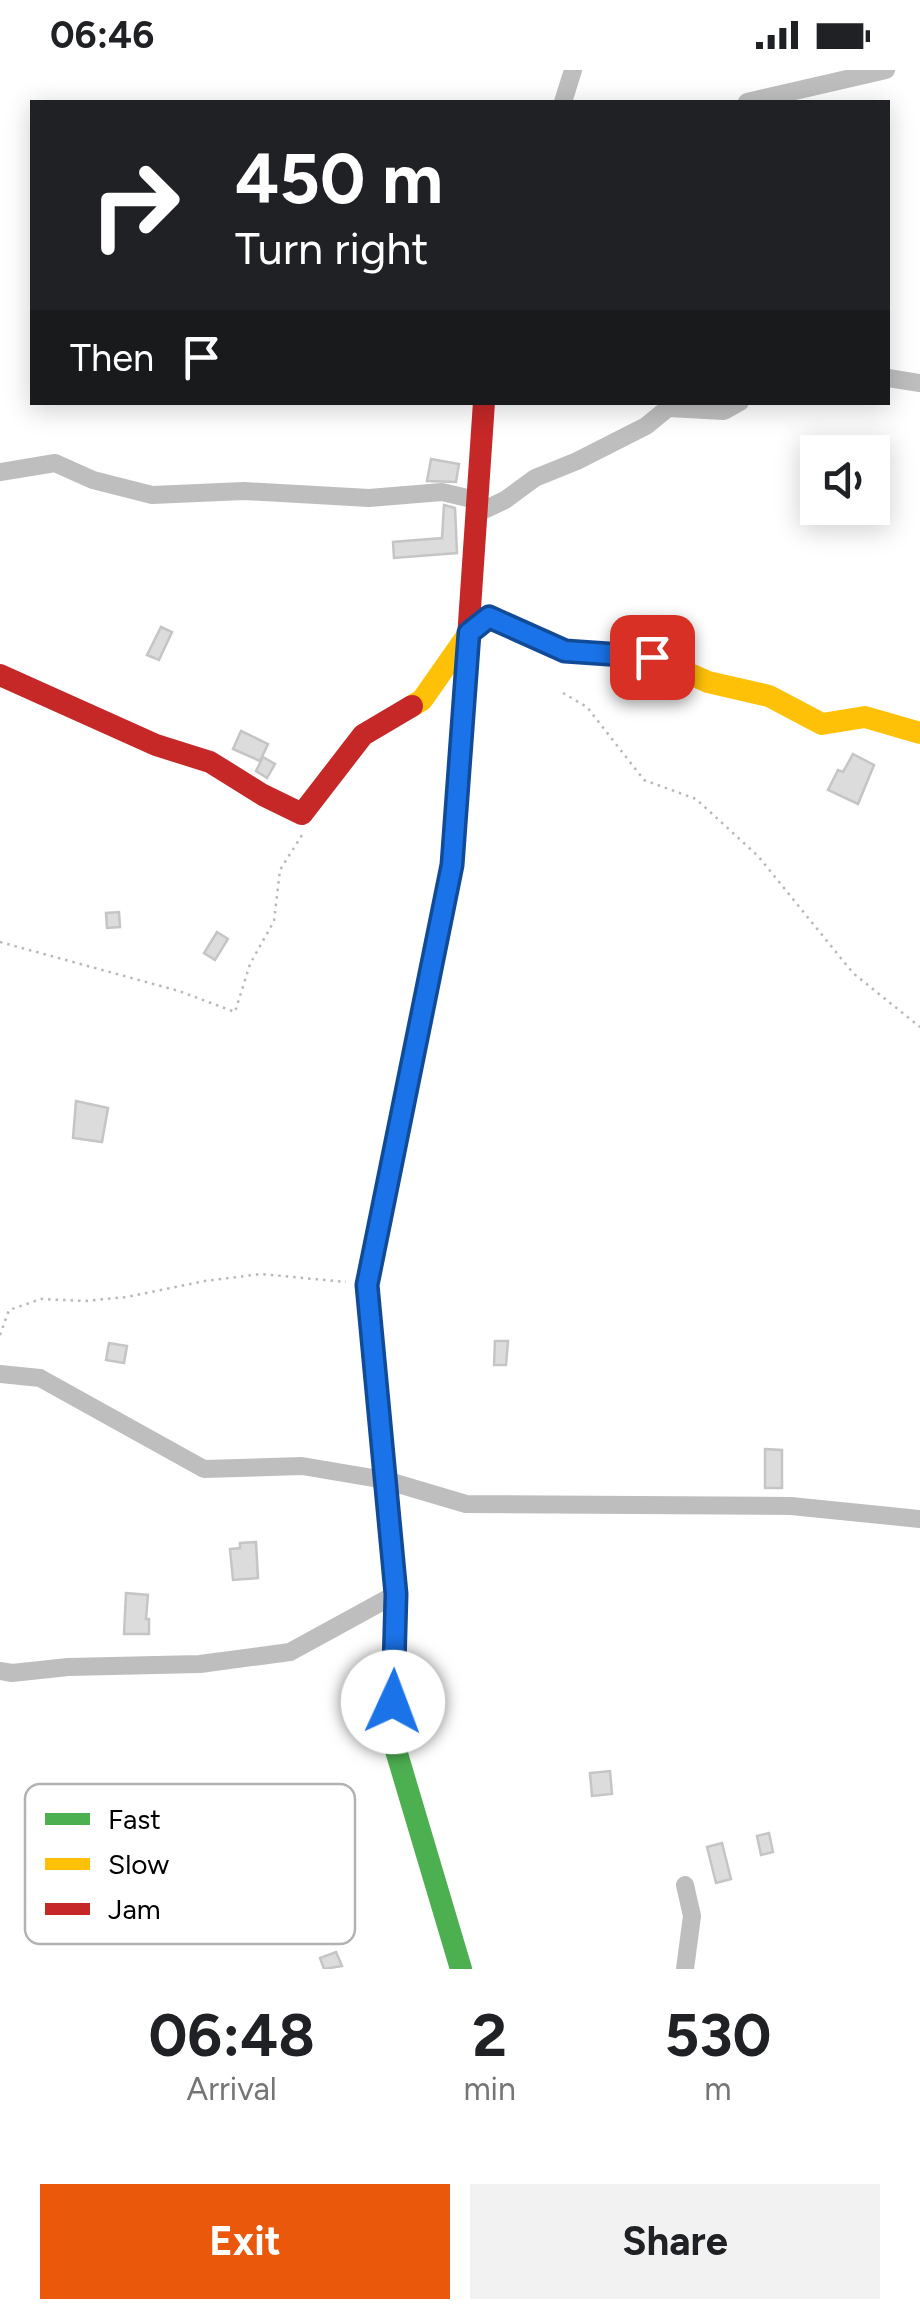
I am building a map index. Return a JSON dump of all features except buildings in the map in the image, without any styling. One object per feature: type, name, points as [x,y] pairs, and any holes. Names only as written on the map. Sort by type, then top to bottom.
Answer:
[{"type":"street","points":[[564,100],[573,70]]},
{"type":"street","points":[[756,100],[886,70]]},
{"type":"street","points":[[890,378],[920,383]]},
{"type":"street","points":[[461,1969],[392,1737],[396,1594],[367,1285],[452,865],[484,405]]},
{"type":"street","points":[[0,472],[55,463],[92,480],[152,495],[244,491],[369,498],[442,492],[476,500],[486,509],[535,478],[646,426],[668,408],[724,412],[735,405]]},
{"type":"street","points":[[0,675],[156,745],[228,770],[263,795],[302,814],[363,735],[422,700],[469,633],[489,617],[565,651],[652,657],[708,682],[769,696],[822,724],[865,717],[920,733]]},
{"type":"street","points":[[0,1374],[40,1378],[204,1468],[302,1466],[384,1480],[466,1504],[791,1506],[920,1519]]},
{"type":"street","points":[[0,1671],[200,1664],[290,1652],[396,1594]]},
{"type":"street","points":[[685,1885],[692,1916],[685,1969]]},
{"type":"path","points":[[563,693],[587,707],[644,780],[696,799],[758,856],[853,973],[920,1027]]},
{"type":"path","points":[[0,942],[179,991],[235,1012],[250,964],[274,921],[280,870],[302,839],[302,814]]},
{"type":"path","points":[[0,1335],[9,1310],[41,1299],[85,1301],[128,1297],[261,1274],[367,1285]]},
{"type":"traffic: fast","points":[[461,1969],[392,1737],[396,1594],[367,1285],[452,865],[465,682]]},
{"type":"traffic: slow","points":[[412,706],[422,700],[469,633],[489,617],[565,651],[652,657],[708,682],[769,696],[822,724],[865,717],[920,733]]},
{"type":"traffic: jam","points":[[465,682],[484,405]]},
{"type":"traffic: jam","points":[[0,675],[156,745],[210,762],[302,814],[363,735],[412,706]]},
{"type":"route","points":[[393,1702],[396,1594],[367,1285],[452,865],[469,633],[489,617],[565,651],[652,657]]}]
